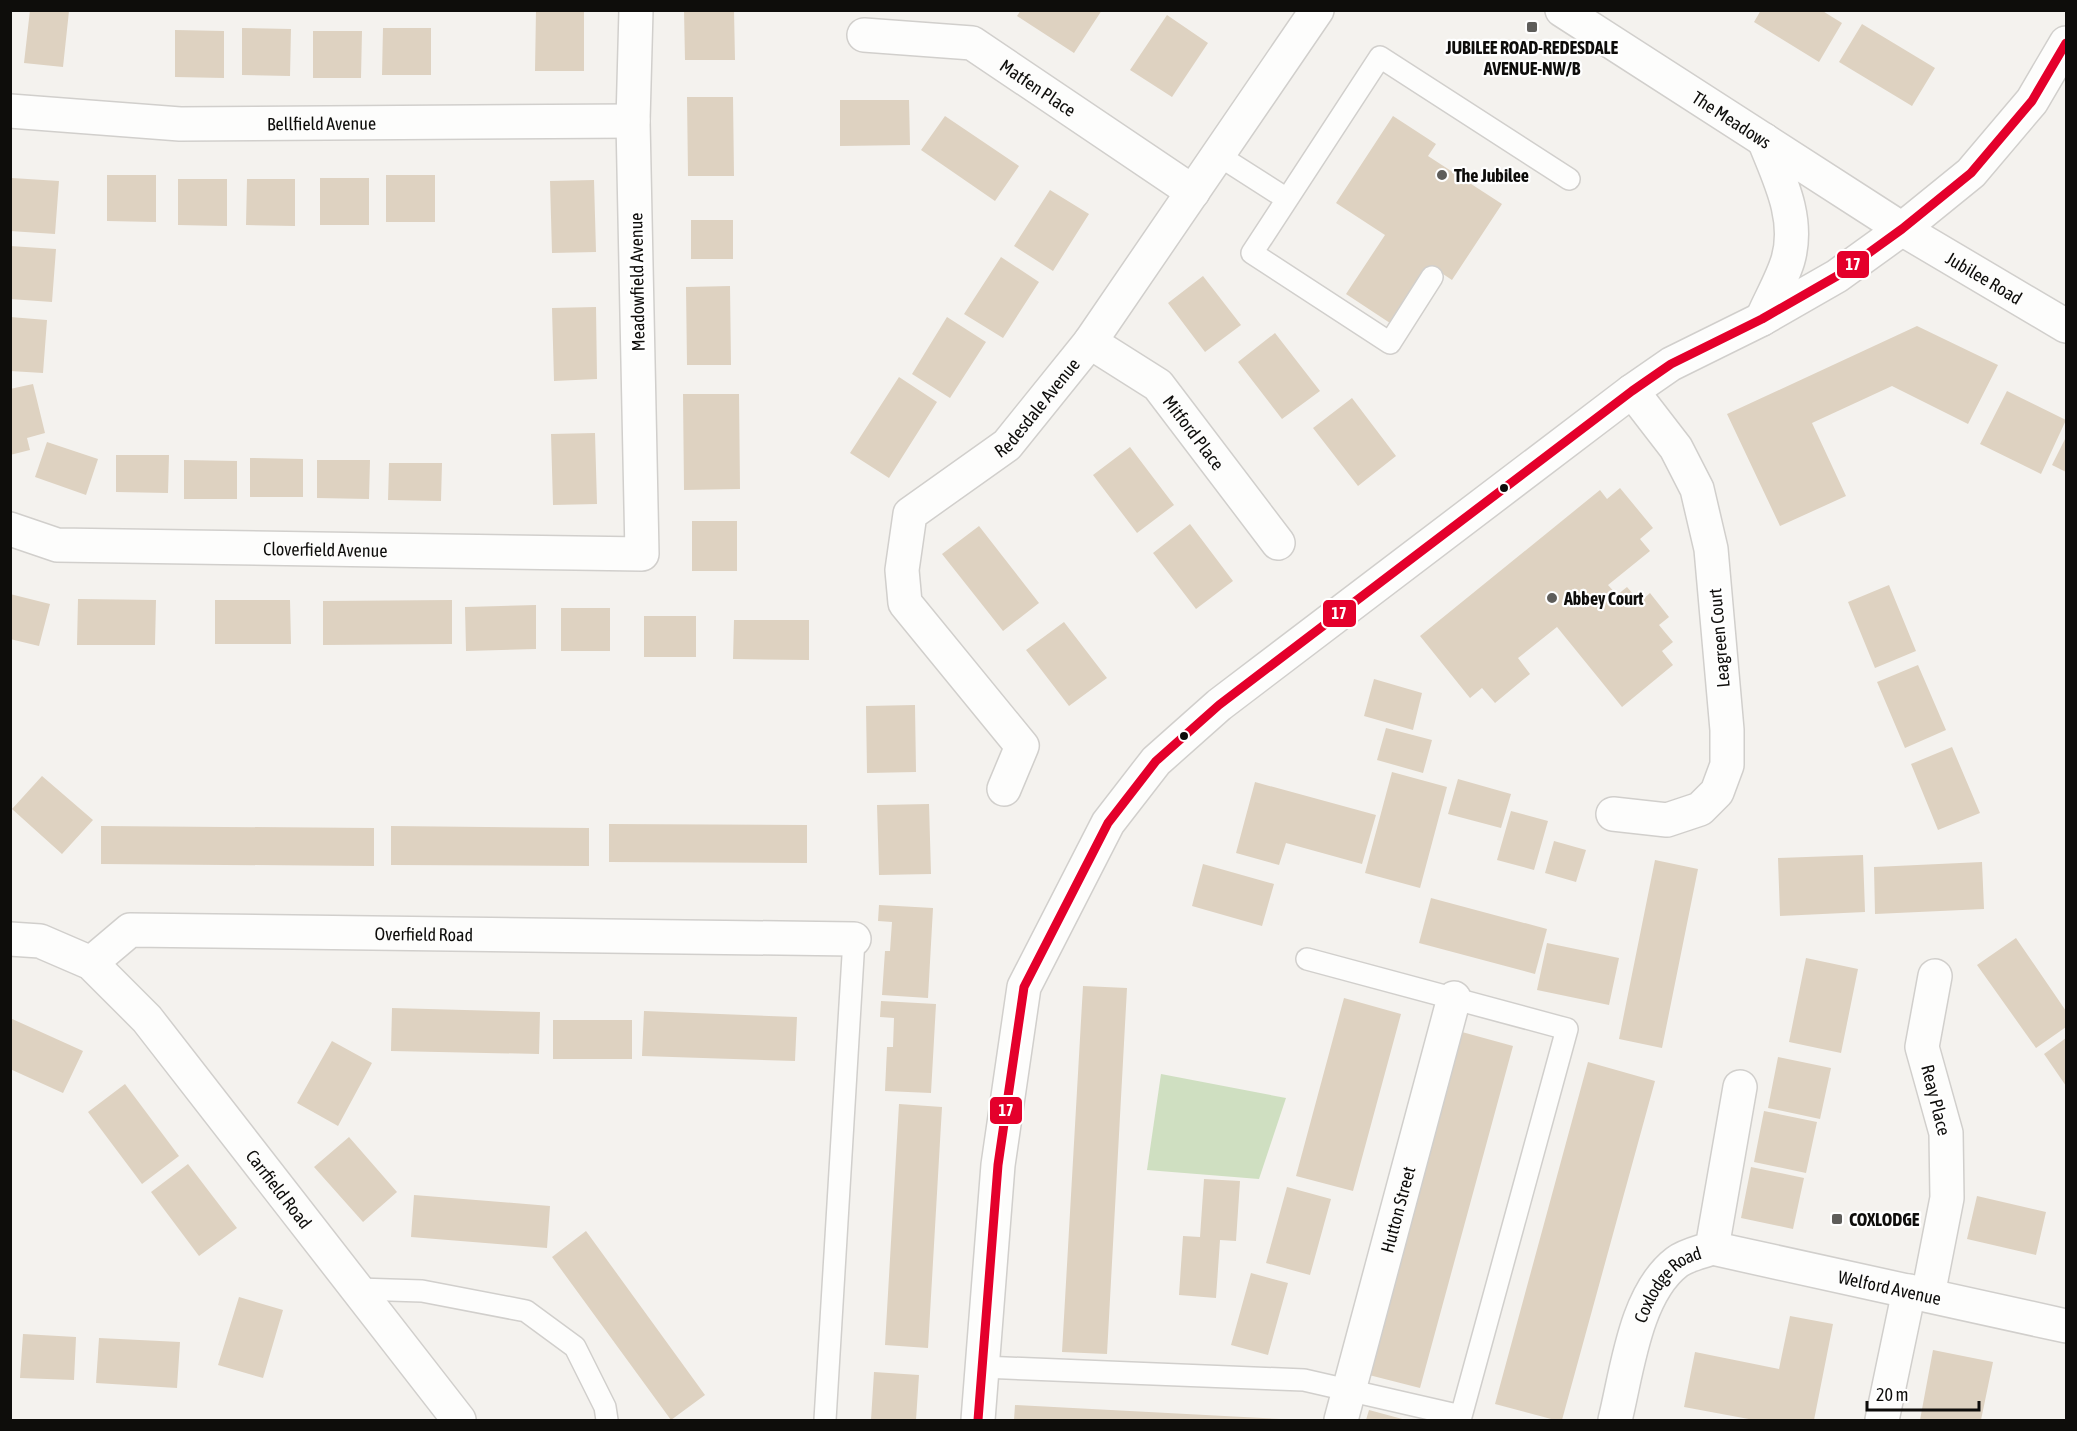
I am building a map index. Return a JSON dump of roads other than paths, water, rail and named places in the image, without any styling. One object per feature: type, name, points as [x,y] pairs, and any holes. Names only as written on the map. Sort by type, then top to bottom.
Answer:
[{"type":"street","name":"Meadowfield Avenue","points":[[636,10],[633,121],[642,555]]},
{"type":"street","name":"Redesdale Avenue","points":[[1005,789],[1022,746],[905,603],[902,570],[910,514],[1007,445],[1090,342],[1317,10]]},
{"type":"street","name":"The Meadows","points":[[1562,10],[1902,229]]},
{"type":"street","name":"Matfen Place","points":[[864,35],[972,43],[1193,192]]},
{"type":"street","points":[[978,1420],[998,1165],[1024,987],[1108,823],[1156,761],[1219,705],[1632,391],[1671,364],[1762,319],[1837,276],[1902,229],[1971,173],[2032,101],[2067,43]]},
{"type":"street","name":"Bellfield Avenue","points":[[10,111],[180,124],[633,121]]},
{"type":"street","points":[[1762,319],[1788,262],[1792,235],[1786,196],[1764,140]]},
{"type":"street","name":"Jubilee Road","points":[[1902,229],[2067,326]]},
{"type":"street","name":"Mitford Place","points":[[1090,342],[1158,385],[1278,543]]},
{"type":"street","name":"Leagreen Court","points":[[1613,814],[1667,820],[1700,809],[1717,792],[1727,765],[1727,730],[1711,549],[1697,489],[1676,448],[1632,391]]},
{"type":"street","name":"Cloverfield Avenue","points":[[10,529],[57,545],[642,555]]},
{"type":"street","name":"Overfield Road","points":[[91,963],[130,930],[854,939]]},
{"type":"street","points":[[10,939],[40,941],[91,963]]},
{"type":"street","name":"Carrfield Road","points":[[91,963],[147,1018],[358,1289],[445,1416]]},
{"type":"street","name":"Reay Place","points":[[1882,1420],[1947,1198],[1946,1133],[1935,1086],[1922,1047],[1935,976]]},
{"type":"street","name":"Hutton Street","points":[[1345,1405],[1454,998]]},
{"type":"street","name":"Coxlodge Road","points":[[1615,1420],[1635,1336],[1649,1297],[1662,1277],[1679,1261],[1712,1248],[1740,1087]]},
{"type":"street","name":"Welford Avenue","points":[[1712,1248],[2067,1326]]},
{"type":"lane","points":[[1432,277],[1390,343],[1252,253],[1380,57],[1569,179]]},
{"type":"lane","points":[[1218,155],[1287,199]]},
{"type":"lane","points":[[825,1420],[854,939]]},
{"type":"lane","points":[[982,1367],[1304,1380],[1345,1405],[1461,1418],[1567,1029],[1307,959]]},
{"type":"lane","points":[[358,1289],[422,1291],[526,1311],[575,1347],[605,1407],[607,1420]]},
{"type":"place","name":"JUBILEE ROAD-REDESDALE AVENUE-NW/B","points":[[1532,27]]},
{"type":"place","name":"The Jubilee","points":[[1442,175]]},
{"type":"place","name":"Abbey Court","points":[[1552,598]]},
{"type":"place","name":"COXLODGE","points":[[1837,1219]]}]
